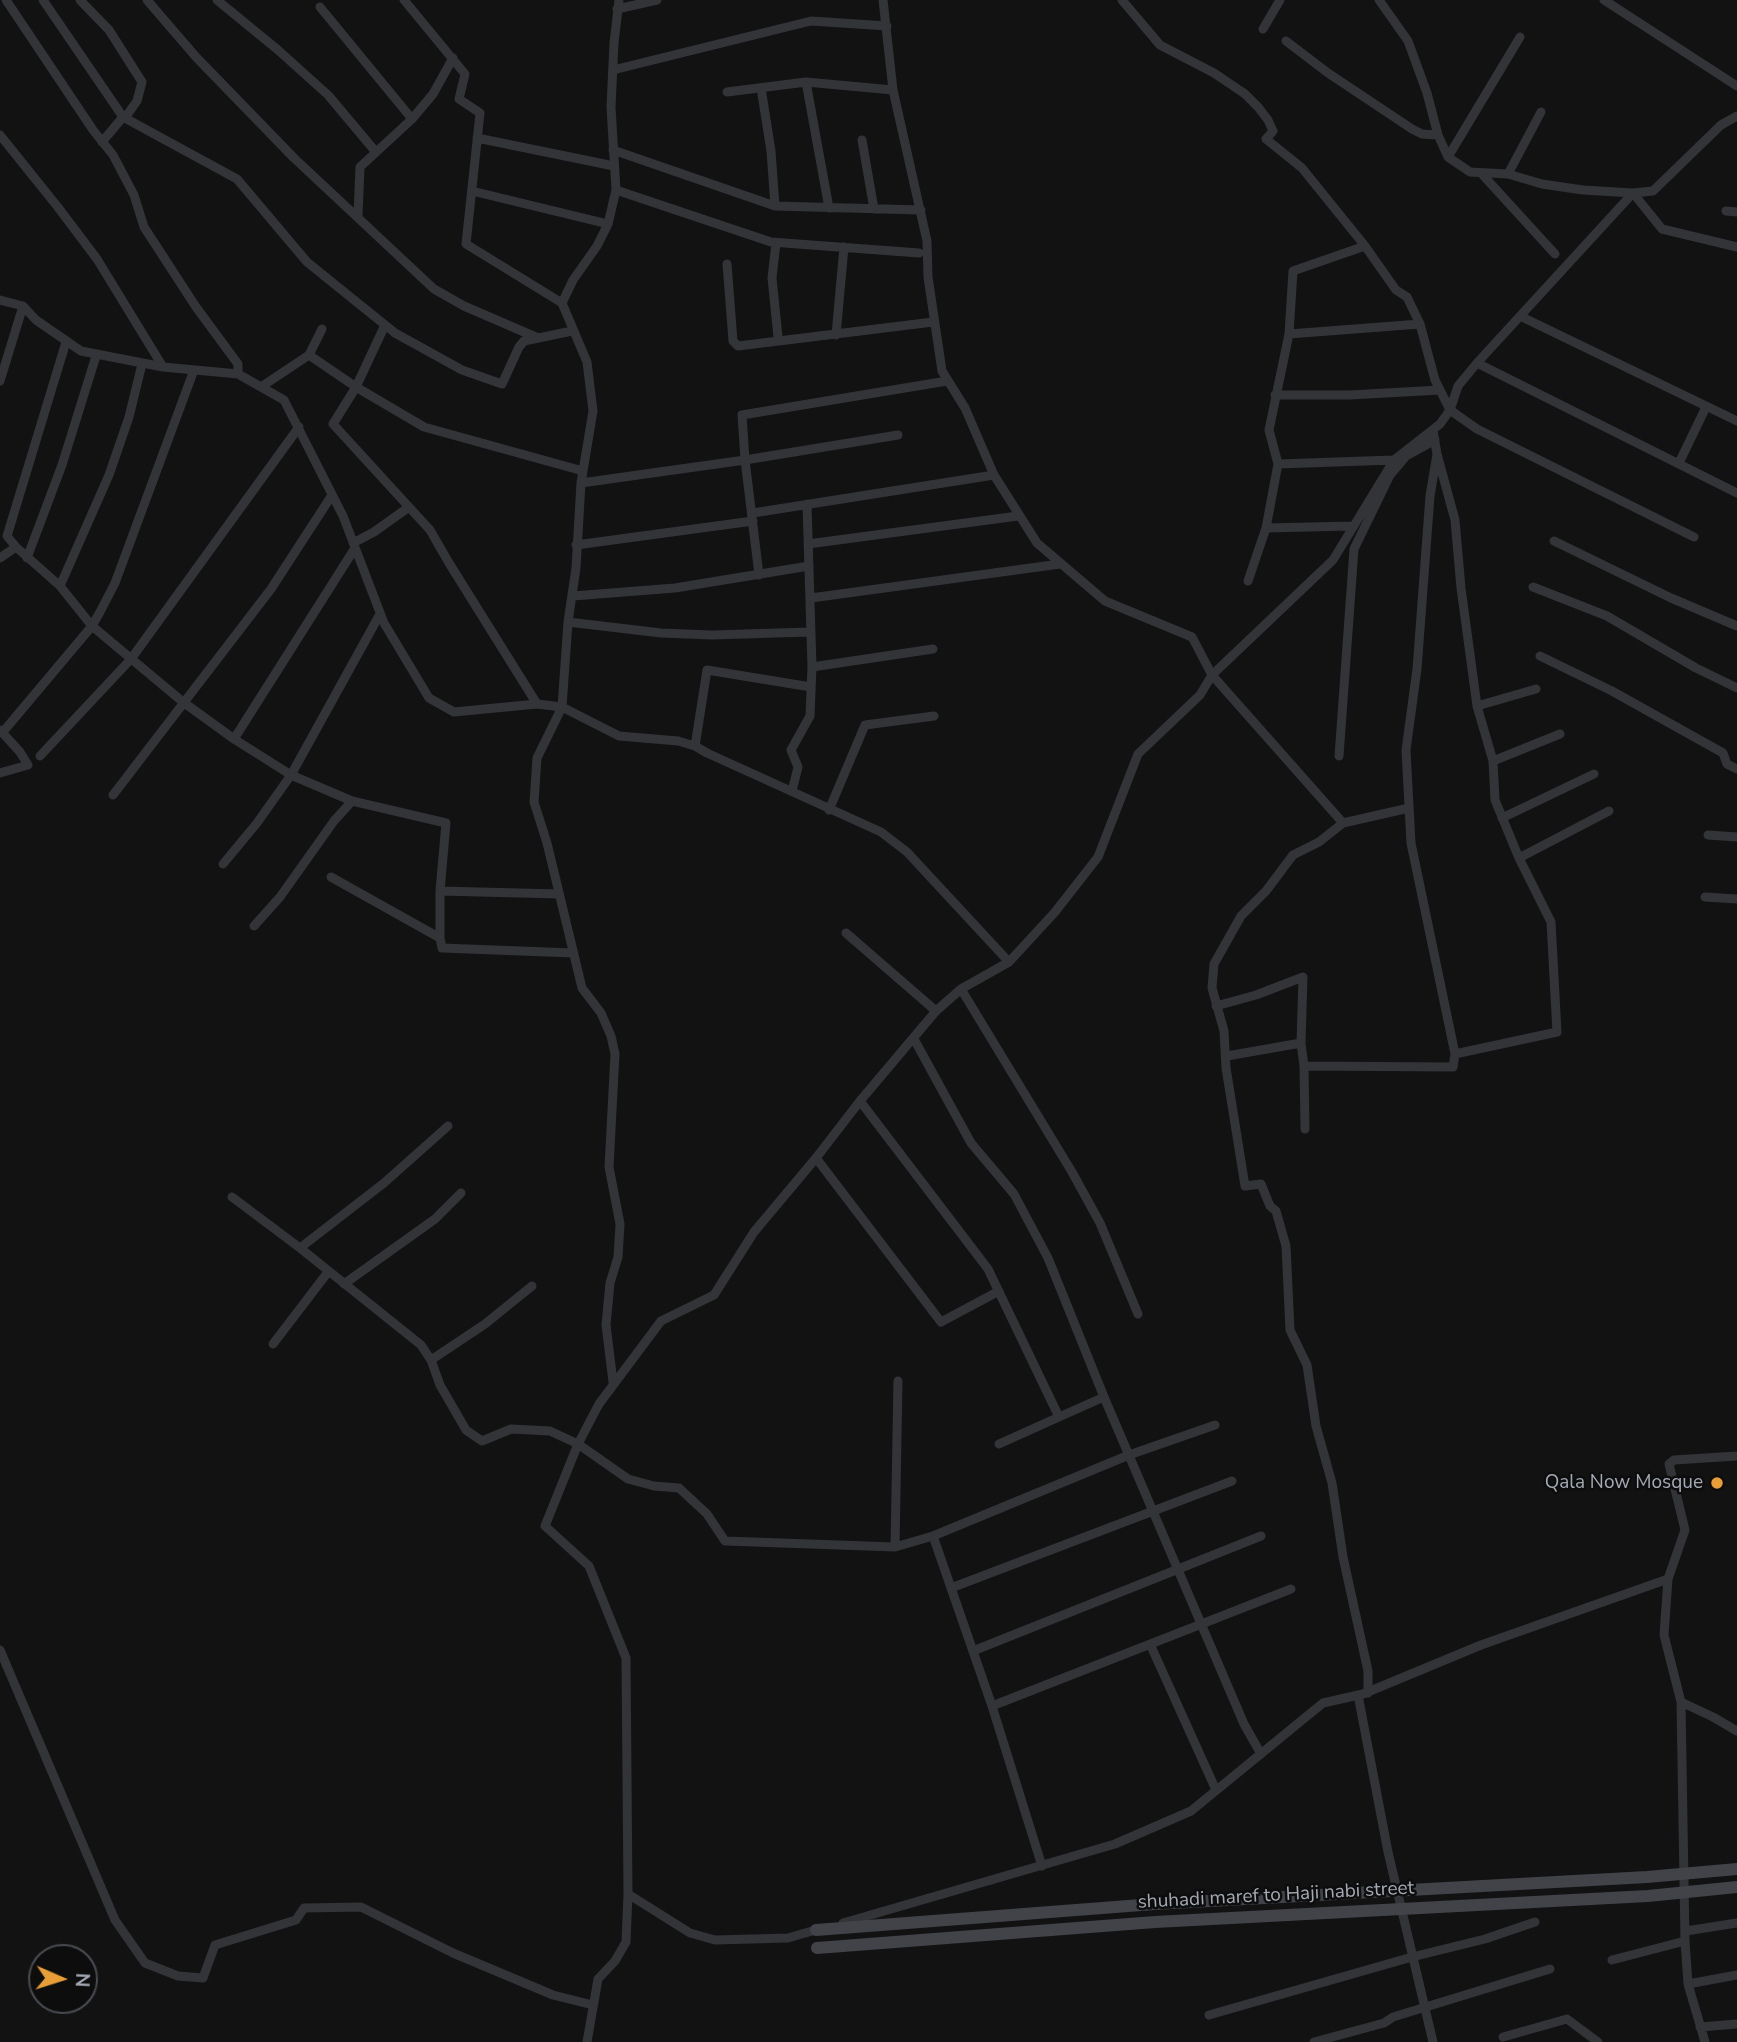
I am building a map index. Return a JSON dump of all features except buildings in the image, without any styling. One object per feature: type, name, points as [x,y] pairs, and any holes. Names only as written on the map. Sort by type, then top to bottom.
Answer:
[{"type":"main road","points":[[816,1930],[1154,1904],[1737,1869]]},
{"type":"main road","name":"shuhadi maref to Haji nabi street","points":[[817,1948],[1155,1922],[1737,1888]]},
{"type":"street","points":[[6,0],[121,169],[134,195],[144,228],[196,307],[239,364],[238,374]]},
{"type":"street","points":[[43,0],[124,117],[237,179],[307,262],[395,333],[461,369],[502,384],[524,341],[572,331]]},
{"type":"street","points":[[80,0],[109,30],[142,82],[137,101],[102,142]]},
{"type":"street","points":[[147,0],[196,57],[285,149],[434,289],[464,306],[538,338]]},
{"type":"street","points":[[217,0],[328,95],[375,151]]},
{"type":"street","points":[[404,0],[465,74],[459,99],[480,113],[466,244],[562,303],[587,362],[593,411],[581,483],[562,707],[537,758],[534,802],[582,988],[601,1013],[615,1054],[609,1167],[620,1224],[618,1257],[610,1283],[606,1325],[613,1382]]},
{"type":"street","points":[[562,303],[608,224],[616,190],[613,70],[618,4],[657,0]]},
{"type":"street","points":[[883,0],[893,90],[927,241],[933,322],[942,371],[965,408],[994,475],[1037,543],[1105,601],[1192,637],[1212,675],[1343,823]]},
{"type":"street","points":[[1122,0],[1160,45],[1214,73],[1252,100],[1273,131],[1266,139],[1302,168],[1396,289],[1407,297],[1420,324],[1435,380],[1450,410],[1477,429],[1694,537]]},
{"type":"street","points":[[1263,29],[1280,0]]},
{"type":"street","points":[[1379,0],[1408,41],[1427,93],[1438,135],[1448,156],[1470,172],[1508,174],[1542,184],[1583,190],[1633,193],[1654,191],[1721,125],[1737,116]]},
{"type":"street","points":[[1604,0],[1737,86]]},
{"type":"street","points":[[320,6],[412,119]]},
{"type":"street","points":[[613,70],[811,21],[887,26]]},
{"type":"street","points":[[1448,156],[1520,37]]},
{"type":"street","points":[[1286,41],[1412,129],[1422,134],[1438,135]]},
{"type":"street","points":[[358,216],[360,167],[412,119],[433,94],[453,58]]},
{"type":"street","points":[[727,92],[806,82],[893,90]]},
{"type":"street","points":[[806,82],[829,208]]},
{"type":"street","points":[[761,88],[771,151],[775,206]]},
{"type":"street","points":[[1508,174],[1541,112]]},
{"type":"street","points":[[0,135],[58,205],[97,259],[163,367]]},
{"type":"street","points":[[477,138],[614,166]]},
{"type":"street","points":[[862,140],[874,209]]},
{"type":"street","points":[[613,150],[775,206],[921,209]]},
{"type":"street","points":[[1481,173],[1555,254]]},
{"type":"street","points":[[616,190],[776,243],[919,253]]},
{"type":"street","points":[[471,191],[608,224]]},
{"type":"street","points":[[1633,193],[1662,229],[1737,247]]},
{"type":"street","points":[[1339,755],[1354,549],[1391,475],[1406,456],[1434,435],[1450,410],[1458,386],[1477,363],[1633,193]]},
{"type":"street","points":[[1726,211],[1737,212]]},
{"type":"street","points":[[776,243],[772,278],[778,338]]},
{"type":"street","points":[[1248,581],[1266,528],[1278,464],[1269,430],[1289,334],[1293,271],[1365,246]]},
{"type":"street","points":[[836,335],[844,247]]},
{"type":"street","points":[[727,264],[733,341],[738,346],[933,322]]},
{"type":"street","points":[[0,300],[23,306],[36,320],[81,351],[163,367],[238,374],[284,400],[332,495],[380,614],[429,698],[454,712],[537,704],[562,707],[619,736],[678,741],[695,746],[881,832],[907,852],[1009,962]]},
{"type":"street","points":[[0,381],[23,306]]},
{"type":"street","points":[[1520,316],[1737,421]]},
{"type":"street","points":[[1289,334],[1420,324]]},
{"type":"street","points":[[385,325],[356,387],[333,424],[430,530],[537,704]]},
{"type":"street","points":[[261,387],[309,355],[322,328]]},
{"type":"street","points":[[66,342],[7,536],[16,547],[60,586],[92,626],[183,702],[234,739],[291,775],[352,801],[446,823],[440,891],[442,948],[573,953]]},
{"type":"street","points":[[309,355],[356,387],[424,427],[583,471]]},
{"type":"street","points":[[27,558],[62,465],[96,356]]},
{"type":"street","points":[[60,586],[109,475],[129,416],[142,363]]},
{"type":"street","points":[[1477,363],[1737,493]]},
{"type":"street","points":[[0,773],[28,765],[1,731],[92,626],[115,583],[194,370]]},
{"type":"street","points":[[759,575],[741,418],[744,414],[947,381]]},
{"type":"street","points":[[1275,395],[1350,395],[1440,390]]},
{"type":"street","points":[[1679,463],[1706,407]]},
{"type":"street","points":[[40,756],[131,659],[299,426]]},
{"type":"street","points":[[581,483],[898,435]]},
{"type":"street","points":[[1434,435],[1455,520],[1477,706],[1493,761],[1494,800],[1551,922],[1557,1031],[1455,1054]]},
{"type":"street","points":[[587,2042],[598,1979],[615,1961],[626,1942],[626,1658],[589,1566],[545,1526],[578,1444],[613,1382],[661,1321],[714,1295],[754,1232],[936,1012],[961,989],[1009,962],[1055,912],[1098,858],[1138,754],[1200,695],[1212,675],[1333,560],[1394,460],[1434,435]]},
{"type":"street","points":[[1304,1066],[1453,1067],[1455,1054],[1411,843],[1406,750],[1417,669],[1430,496],[1437,454]]},
{"type":"street","points":[[1278,464],[1394,460]]},
{"type":"street","points":[[576,545],[753,517],[807,504],[994,475]]},
{"type":"street","points":[[113,795],[271,589],[332,495]]},
{"type":"street","points":[[792,791],[798,767],[791,750],[810,716],[812,667],[807,504]]},
{"type":"street","points":[[234,739],[354,546],[409,507]]},
{"type":"street","points":[[808,544],[1018,516]]},
{"type":"street","points":[[1266,528],[1352,526]]},
{"type":"street","points":[[1554,541],[1671,598],[1737,626]]},
{"type":"street","points":[[1341,546],[1354,549]]},
{"type":"street","points":[[0,558],[16,547]]},
{"type":"street","points":[[811,598],[1060,564]]},
{"type":"street","points":[[573,596],[675,588],[809,566]]},
{"type":"street","points":[[1532,587],[1607,616],[1696,668],[1737,688]]},
{"type":"street","points":[[223,864],[257,823],[291,775],[380,614]]},
{"type":"street","points":[[568,622],[661,633],[712,635],[810,632]]},
{"type":"street","points":[[812,667],[933,649]]},
{"type":"street","points":[[1540,656],[1612,691],[1723,753],[1727,764],[1737,769]]},
{"type":"street","points":[[695,746],[707,670],[811,687]]},
{"type":"street","points":[[1477,706],[1536,690]]},
{"type":"street","points":[[830,810],[865,725],[934,716]]},
{"type":"street","points":[[1493,761],[1560,734]]},
{"type":"street","points":[[1502,818],[1594,774]]},
{"type":"street","points":[[254,926],[280,897],[334,821],[352,801]]},
{"type":"street","points":[[1409,808],[1343,823],[1319,842],[1293,855],[1266,891],[1241,916],[1214,964],[1212,988],[1224,1031],[1226,1068],[1245,1186],[1261,1184],[1270,1206],[1276,1211],[1286,1246],[1290,1330],[1307,1365],[1316,1426],[1332,1483],[1343,1557],[1368,1671],[1363,1694],[1373,1778],[1433,2042]]},
{"type":"street","points":[[1520,858],[1609,811]]},
{"type":"street","points":[[1707,835],[1737,837]]},
{"type":"street","points":[[331,877],[440,938]]},
{"type":"street","points":[[440,891],[559,894]]},
{"type":"street","points":[[1705,897],[1737,899]]},
{"type":"street","points":[[846,933],[936,1012]]},
{"type":"street","points":[[1216,1006],[1256,995],[1303,977],[1301,1043],[1305,1129]]},
{"type":"street","points":[[961,989],[1072,1171],[1100,1223],[1138,1314]]},
{"type":"street","points":[[914,1039],[971,1143],[1014,1194],[1048,1258],[1104,1397],[1244,1724],[1261,1754]]},
{"type":"street","points":[[1227,1056],[1301,1043]]},
{"type":"street","points":[[860,1101],[988,1269],[1059,1417]]},
{"type":"street","points":[[300,1248],[384,1183],[448,1126]]},
{"type":"street","points":[[816,1158],[942,1322],[999,1291]]},
{"type":"street","points":[[344,1284],[435,1219],[461,1193]]},
{"type":"street","points":[[232,1197],[421,1345],[466,1430],[482,1441],[511,1429],[550,1431],[578,1444],[628,1479],[654,1486],[679,1488],[706,1514],[725,1541],[895,1548],[933,1536],[1129,1455],[1214,1424]]},
{"type":"street","points":[[273,1344],[328,1272]]},
{"type":"street","points":[[431,1360],[485,1324],[531,1286]]},
{"type":"street","points":[[895,1548],[898,1381]]},
{"type":"street","points":[[999,1444],[1104,1397]]},
{"type":"street","points":[[1705,2042],[1688,1984],[1681,1702],[1664,1634],[1668,1579],[1685,1530],[1668,1464],[1674,1460],[1737,1456]]},
{"type":"street","points":[[951,1588],[1232,1481]]},
{"type":"street","points":[[933,1536],[992,1706],[1042,1866]]},
{"type":"street","points":[[973,1651],[1261,1536]]},
{"type":"street","points":[[628,1894],[690,1933],[715,1940],[788,1938],[1115,1844],[1191,1811],[1323,1703],[1363,1694],[1481,1645],[1668,1579]]},
{"type":"street","points":[[992,1706],[1291,1589]]},
{"type":"street","points":[[1150,1644],[1216,1790]]},
{"type":"street","points":[[0,1650],[116,1920],[145,1963],[178,1976],[203,1978],[215,1945],[296,1920],[304,1909],[361,1907],[453,1953],[553,1995],[593,2005]]},
{"type":"street","points":[[1681,1702],[1737,1731]]},
{"type":"street","points":[[1209,2015],[1485,1939],[1535,1922]]},
{"type":"street","points":[[1612,1960],[1685,1936],[1737,1923]]},
{"type":"street","points":[[1314,2042],[1384,2023],[1393,2017],[1550,1969]]},
{"type":"street","points":[[1688,1984],[1737,1975]]},
{"type":"street","points":[[1503,2037],[1567,2019],[1598,2042]]},
{"type":"street","points":[[1700,2027],[1737,2024]]},
{"type":"place","name":"Qala Now Mosque","points":[[1717,1483]]}]
